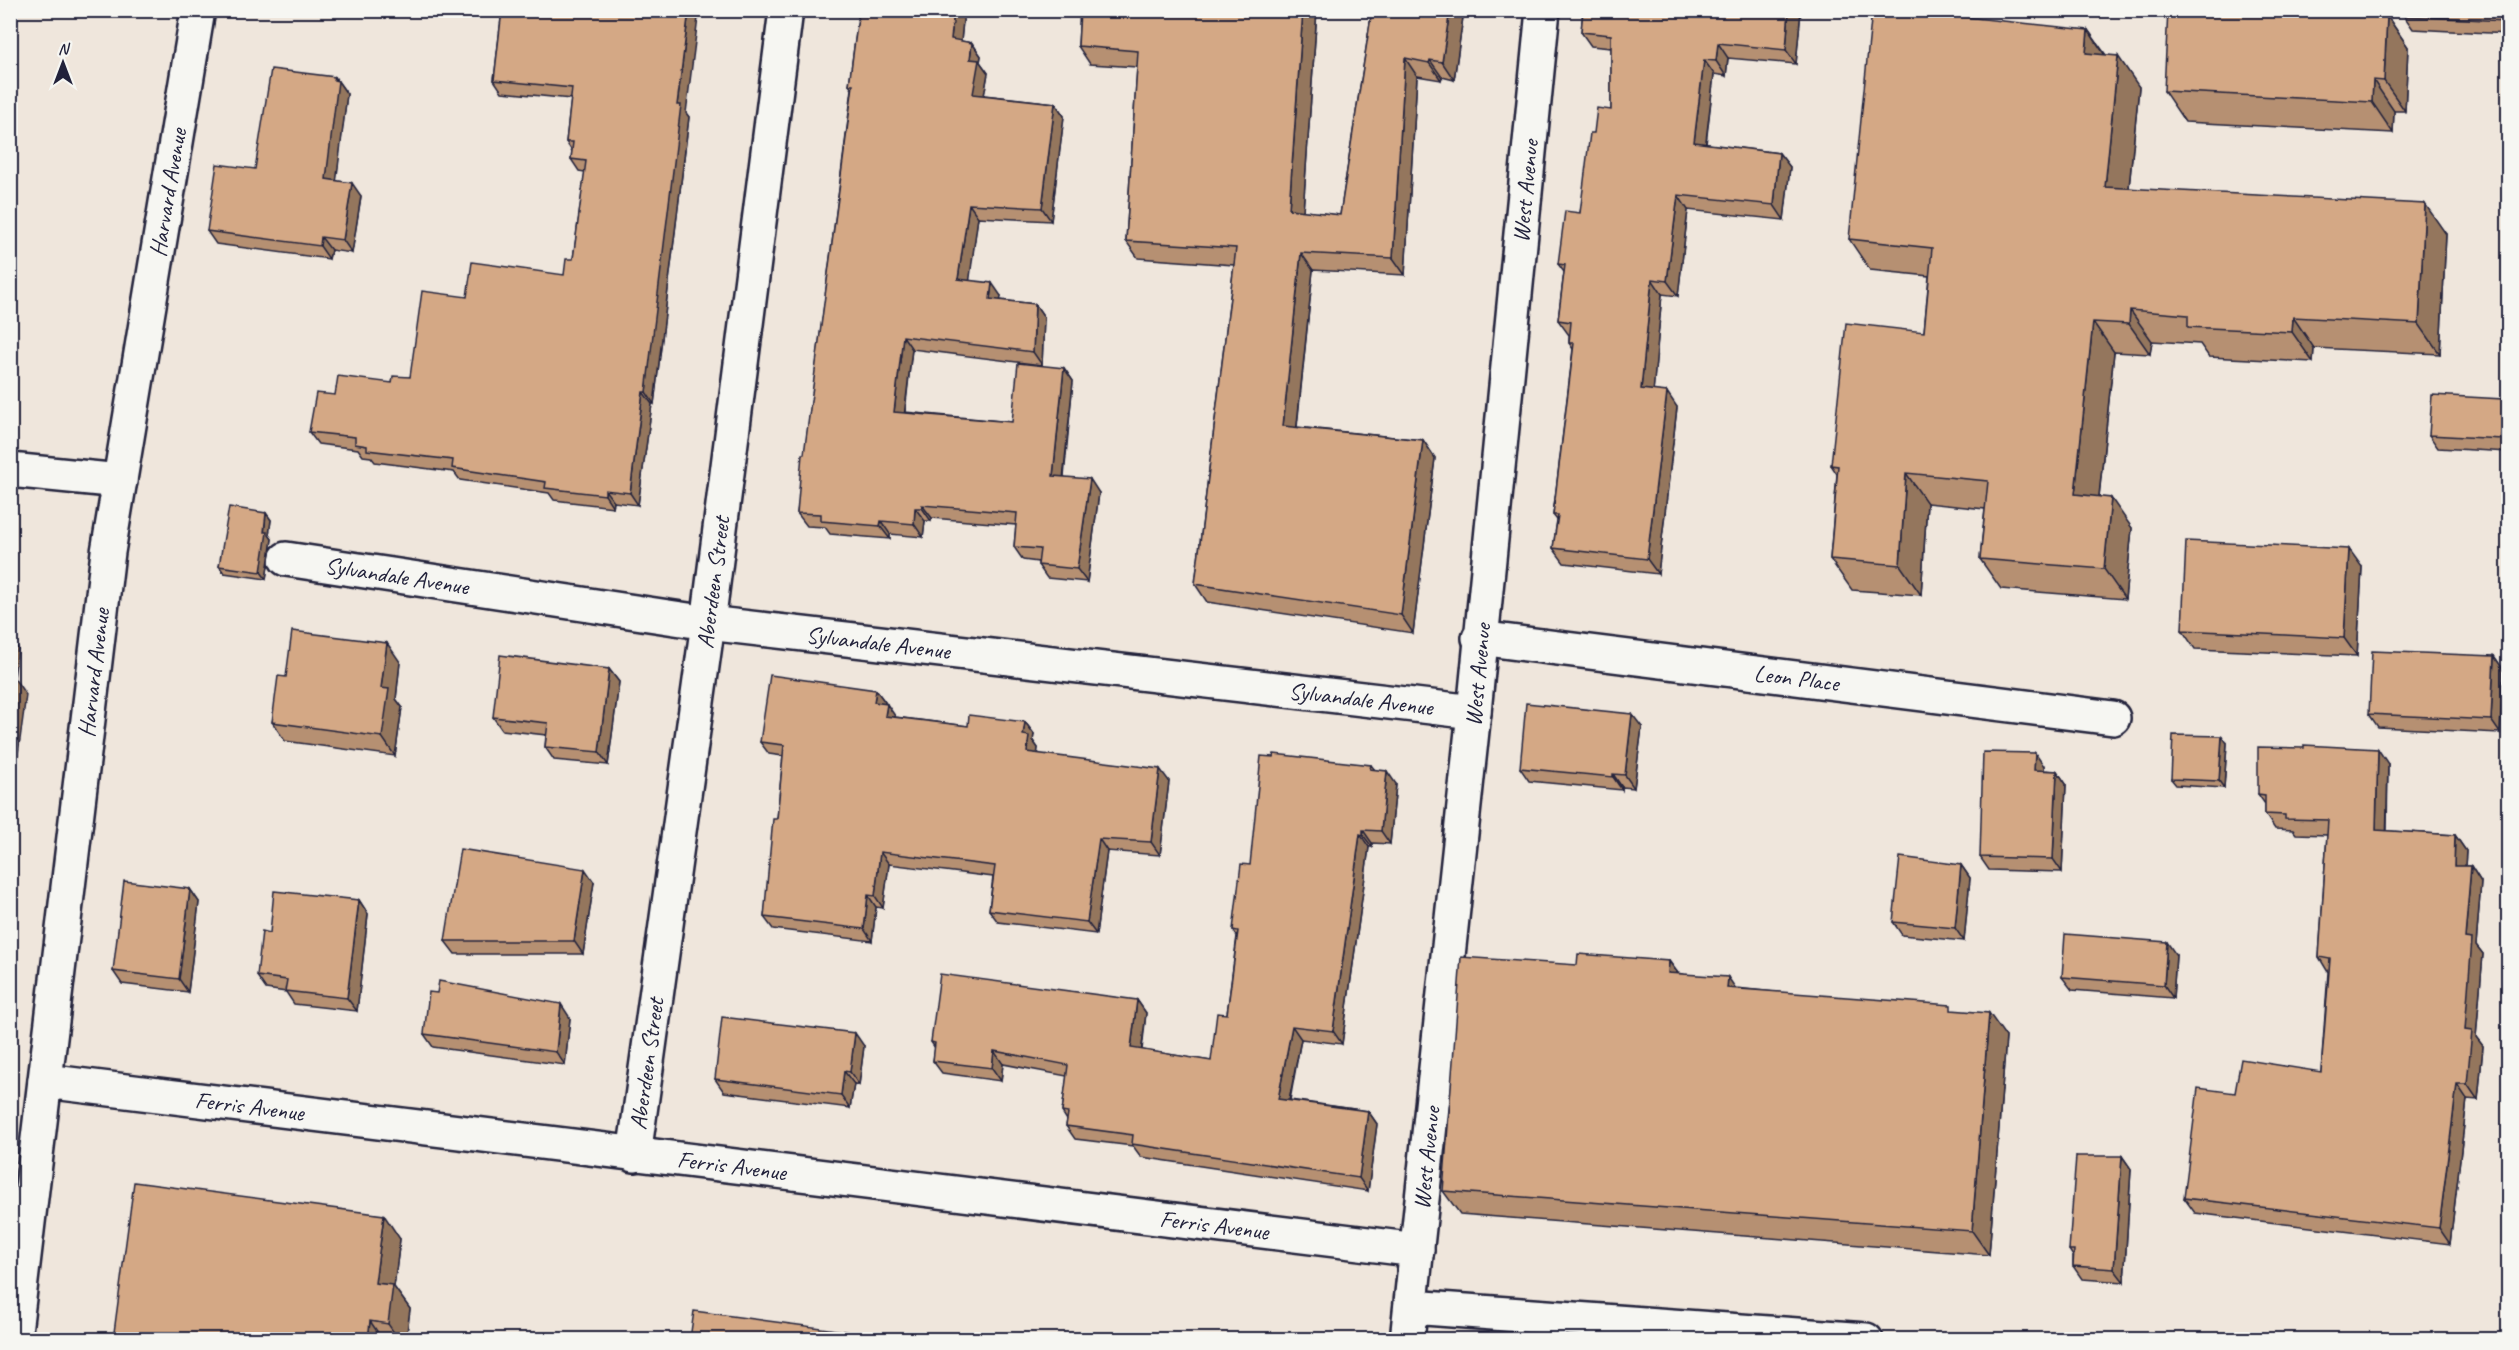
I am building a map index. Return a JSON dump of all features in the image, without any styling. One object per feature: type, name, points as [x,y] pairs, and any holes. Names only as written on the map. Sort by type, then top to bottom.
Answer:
[{"type":"street","name":"Harvard Avenue","points":[[14,1340],[108,552],[198,10]]},
{"type":"street","name":"Aberdeen Street","points":[[634,1155],[708,623],[786,10]]},
{"type":"street","name":"West Avenue","points":[[1407,1340],[1474,712],[1479,638],[1543,10]]},
{"type":"street","points":[[10,470],[120,482]]},
{"type":"street","name":"Sylvandale Avenue","points":[[286,559],[708,623],[1474,712]]},
{"type":"street","name":"Leon Place","points":[[1479,638],[2112,718]]},
{"type":"street","name":"Ferris Avenue","points":[[45,1081],[1417,1250]]},
{"type":"street","points":[[1411,1306],[1866,1340]]},
{"type":"building","points":[[502,10],[689,10],[677,105],[681,105],[646,392],[643,392],[630,493],[605,490],[605,495],[545,488],[546,482],[452,468],[453,460],[367,450],[367,446],[355,444],[355,437],[309,432],[316,393],[335,395],[338,376],[392,383],[393,376],[410,377],[422,291],[467,297],[472,262],[564,275],[566,259],[573,259],[586,161],[571,159],[573,142],[566,142],[572,88],[494,80]]},
{"type":"building","points":[[859,10],[954,10],[951,39],[972,43],[970,59],[979,60],[973,94],[1055,103],[1042,208],[969,204],[958,279],[992,283],[990,299],[1035,304],[1033,352],[903,336],[894,412],[1012,422],[1018,363],[1064,368],[1053,476],[1090,479],[1077,569],[1038,565],[1040,549],[1014,547],[1017,513],[922,505],[922,508],[915,508],[914,524],[881,521],[880,526],[821,521],[821,514],[797,513],[802,454],[804,454],[853,85],[849,85]]},
{"type":"building","points":[[1080,10],[1303,10],[1289,209],[1340,215],[1372,10],[1450,10],[1442,62],[1430,60],[1429,63],[1405,58],[1393,258],[1301,253],[1283,426],[1423,440],[1401,615],[1195,584],[1236,248],[1126,241],[1138,51],[1078,46]]},
{"type":"building","points":[[1583,10],[1789,10],[1786,50],[1718,43],[1716,61],[1704,60],[1694,142],[1779,153],[1774,205],[1678,195],[1667,281],[1652,279],[1641,389],[1667,392],[1647,559],[1553,548],[1558,515],[1553,515],[1574,343],[1569,343],[1571,322],[1558,320],[1565,265],[1558,264],[1565,211],[1580,213],[1590,133],[1594,133],[1597,108],[1611,110],[1611,35],[1581,32]]},
{"type":"building","points":[[1872,10],[1898,10],[2088,30],[2086,53],[2118,56],[2105,187],[2425,204],[2419,324],[2293,317],[2292,332],[2188,327],[2188,315],[2130,310],[2129,324],[2093,322],[2075,494],[2111,498],[2104,569],[1980,559],[1988,481],[1906,473],[1900,565],[1830,559],[1838,466],[1831,465],[1846,323],[1924,332],[1932,248],[1849,239]]},
{"type":"building","points":[[2168,10],[2272,10],[2387,16],[2384,81],[2373,80],[2372,102],[2164,91]]},
{"type":"building","points":[[2404,10],[2508,10],[2508,19],[2506,21],[2404,16]]},
{"type":"building","points":[[271,69],[335,77],[334,80],[338,81],[326,179],[352,183],[343,240],[321,237],[320,246],[207,231],[217,164],[255,169]]},
{"type":"building","points":[[2432,395],[2503,399],[2502,439],[2429,435]]},
{"type":"building","points":[[229,507],[266,513],[264,532],[267,532],[261,572],[219,566]]},
{"type":"building","points":[[2186,541],[2349,549],[2344,638],[2182,630]]},
{"type":"building","points":[[292,631],[387,643],[381,688],[389,689],[382,737],[272,722],[278,676],[286,677]]},
{"type":"building","points":[[2372,651],[2494,656],[2491,720],[2369,714]]},
{"type":"building","points":[[500,655],[609,669],[599,752],[545,747],[548,723],[493,717]]},
{"type":"building","points":[[770,675],[876,690],[874,702],[887,704],[885,716],[968,726],[969,715],[1025,722],[1023,735],[1029,736],[1027,752],[1160,769],[1151,842],[1099,839],[1087,922],[989,910],[995,866],[880,852],[875,896],[868,895],[864,929],[764,917],[773,819],[777,819],[784,745],[760,742]]},
{"type":"building","points":[[1526,703],[1632,714],[1625,775],[1613,774],[1613,777],[1520,768]]},
{"type":"building","points":[[2173,735],[2222,736],[2219,781],[2171,779]]},
{"type":"building","points":[[2304,745],[2378,749],[2376,830],[2455,835],[2454,866],[2471,866],[2465,938],[2472,939],[2465,1030],[2472,1031],[2467,1084],[2457,1084],[2439,1228],[2184,1198],[2198,1088],[2235,1093],[2241,1059],[2321,1072],[2330,959],[2319,957],[2328,820],[2285,819],[2285,815],[2265,814],[2265,795],[2258,794],[2258,747],[2304,748]]},
{"type":"building","points":[[1983,752],[2035,753],[2034,770],[2057,771],[2053,859],[1980,857]]},
{"type":"building","points":[[1274,754],[1371,765],[1370,769],[1387,771],[1381,831],[1363,830],[1363,835],[1360,834],[1333,1031],[1292,1026],[1278,1099],[1368,1111],[1359,1178],[1132,1144],[1133,1135],[1066,1126],[1068,1113],[1062,1112],[1068,1065],[994,1051],[992,1068],[933,1061],[935,1043],[931,1042],[940,974],[1137,1000],[1131,1048],[1211,1061],[1217,1013],[1227,1014],[1238,931],[1233,930],[1241,864],[1250,865],[1261,756],[1273,757]]},
{"type":"building","points":[[460,849],[585,869],[574,941],[445,941]]},
{"type":"building","points":[[1900,857],[1961,865],[1955,928],[1893,922]]},
{"type":"building","points":[[124,881],[190,889],[179,979],[113,971]]},
{"type":"building","points":[[274,891],[359,900],[347,998],[285,991],[287,980],[257,976],[262,931],[270,933]]},
{"type":"building","points":[[2065,934],[2167,942],[2164,985],[2062,977]]},
{"type":"building","points":[[1578,954],[1669,961],[1668,973],[1728,977],[1727,988],[1951,1005],[1951,1010],[1989,1013],[1972,1231],[1443,1191],[1461,957],[1577,965]]},
{"type":"building","points":[[439,981],[561,1004],[556,1052],[424,1034],[429,992],[437,993]]},
{"type":"building","points":[[722,1017],[855,1033],[850,1072],[844,1071],[841,1095],[715,1079]]},
{"type":"building","points":[[2076,1156],[2122,1156],[2114,1269],[2073,1266],[2074,1250],[2069,1250]]},
{"type":"building","points":[[134,1182],[384,1215],[375,1283],[393,1285],[388,1324],[370,1321],[368,1340],[113,1340]]},
{"type":"building","points":[[694,1311],[911,1340],[671,1340],[671,1337],[690,1339]]}]
